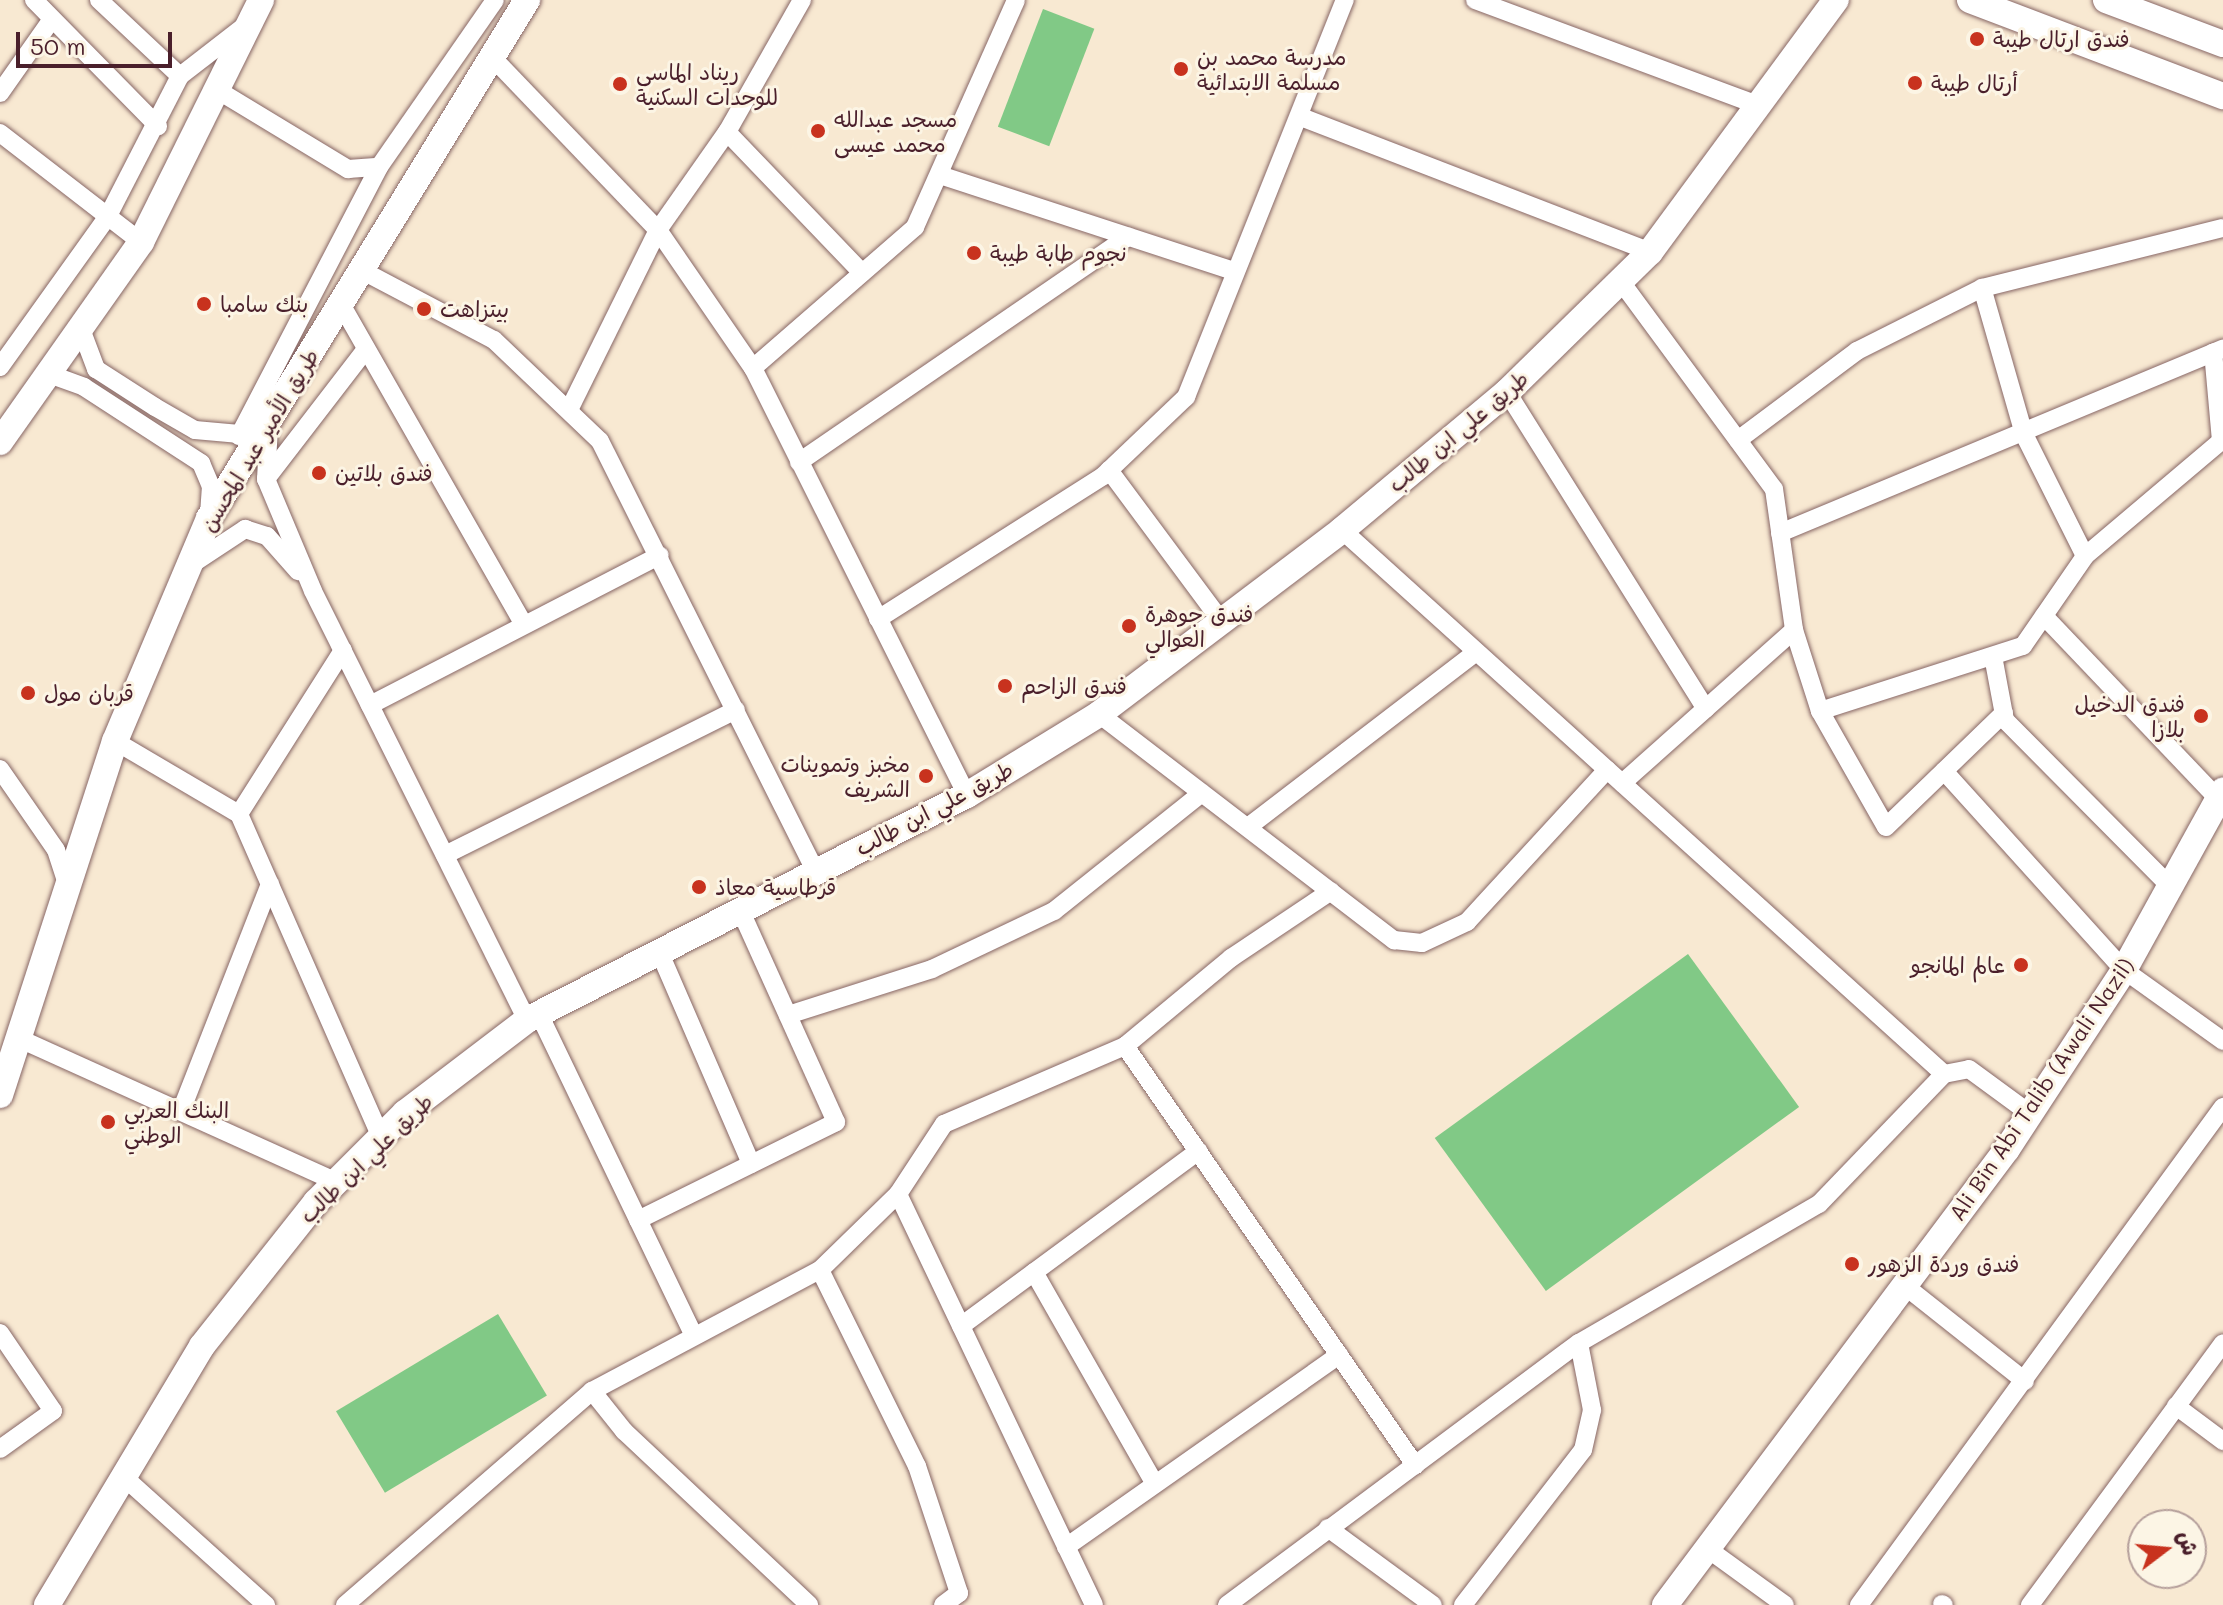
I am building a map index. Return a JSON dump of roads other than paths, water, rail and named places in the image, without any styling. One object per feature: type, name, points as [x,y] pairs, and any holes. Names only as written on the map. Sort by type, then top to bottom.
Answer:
[{"type":"main road","name":"طريق الأمير عبد المحسن","points":[[0,1095],[115,741],[209,518],[257,432],[341,304],[527,0]]},
{"type":"main road","points":[[1970,0],[2223,96]]},
{"type":"main road","points":[[2106,0],[2223,44]]},
{"type":"main road","name":"طريق علي ابن طالب","points":[[47,1605],[202,1346],[336,1182],[381,1137],[533,1017],[815,870],[967,795],[1099,714],[1342,530],[1507,392],[1622,283],[1650,252],[1836,2]]},
{"type":"main road","points":[[0,442],[141,242],[219,91],[256,10]]},
{"type":"main road","name":"Ali Bin Abi Talib (Awali Nazil)","points":[[1665,1605],[1905,1286],[2029,1113],[2124,970],[2221,795]]},
{"type":"street","points":[[34,0],[158,126]]},
{"type":"street","points":[[99,0],[180,76]]},
{"type":"street","points":[[495,0],[379,167],[257,432],[266,479],[313,591],[445,855],[638,1220],[694,1336]]},
{"type":"street","points":[[569,410],[658,230],[727,132],[802,0]]},
{"type":"street","points":[[753,368],[915,227],[943,176],[1016,0]]},
{"type":"street","points":[[878,619],[1109,470],[1186,397],[1234,271],[1301,117],[1345,0]]},
{"type":"street","points":[[1475,0],[1757,105]]},
{"type":"street","points":[[0,367],[108,216],[158,126],[180,76],[256,10]]},
{"type":"street","points":[[0,93],[52,19]]},
{"type":"street","points":[[491,56],[658,230],[753,368],[967,795]]},
{"type":"street","points":[[219,91],[348,169],[379,167]]},
{"type":"street","points":[[1301,117],[1650,252]]},
{"type":"street","points":[[727,132],[862,273]]},
{"type":"street","points":[[0,133],[141,242]]},
{"type":"street","points":[[943,176],[1234,271]]},
{"type":"street","points":[[1738,440],[1857,351],[1982,288],[2223,228]]},
{"type":"street","points":[[799,462],[1128,237]]},
{"type":"street","points":[[361,270],[494,340],[600,441],[660,555],[815,870]]},
{"type":"street","points":[[1622,283],[1774,489],[1794,630],[1820,711],[1886,827],[2004,713]]},
{"type":"street","points":[[1982,288],[2024,434],[2085,556]]},
{"type":"street","points":[[341,304],[524,625]]},
{"type":"street","points":[[81,329],[96,369],[195,430],[257,432]]},
{"type":"street","points":[[266,479],[366,349]]},
{"type":"street","points":[[1780,533],[2024,434],[2218,350],[2221,441],[2085,556],[2023,646],[1820,711]]},
{"type":"street","points":[[49,374],[84,387],[201,463],[211,486],[209,518]]},
{"type":"street","points":[[1507,392],[1706,709]]},
{"type":"street","points":[[1109,470],[1221,621]]},
{"type":"street","points":[[186,568],[245,529],[267,536],[313,591]]},
{"type":"street","points":[[1342,530],[1944,1074]]},
{"type":"street","points":[[370,705],[660,555]]},
{"type":"street","points":[[2044,616],[2221,795]]},
{"type":"street","points":[[1622,783],[1794,630]]},
{"type":"street","points":[[239,814],[343,650]]},
{"type":"street","points":[[1248,827],[1476,652]]},
{"type":"street","points":[[1993,656],[2004,713],[2170,886]]},
{"type":"street","points":[[445,855],[736,710]]},
{"type":"street","points":[[1099,714],[1394,940],[1422,943],[1467,922],[1607,770]]},
{"type":"street","points":[[115,741],[239,814],[381,1137]]},
{"type":"street","points":[[0,769],[56,850],[68,887]]},
{"type":"street","points":[[1944,771],[2124,970],[2223,1041]]},
{"type":"street","points":[[788,1015],[932,969],[1054,911],[1202,793]]},
{"type":"street","points":[[181,1111],[270,884]]},
{"type":"street","points":[[345,1605],[592,1391],[820,1270],[898,1194],[944,1124],[1125,1046],[1231,958],[1331,891]]},
{"type":"street","points":[[638,1220],[836,1122],[740,909]]},
{"type":"street","points":[[659,951],[751,1164]]},
{"type":"street","points":[[20,1039],[336,1182]]},
{"type":"street","points":[[1125,1046],[1415,1465]]},
{"type":"street","points":[[1227,1605],[1579,1343],[1819,1204],[1944,1074],[1969,1069],[2029,1113]]},
{"type":"street","points":[[1859,1605],[2223,1107]]},
{"type":"street","points":[[961,1326],[1198,1151]]},
{"type":"street","points":[[898,1194],[1094,1605]]},
{"type":"street","points":[[820,1270],[917,1466],[959,1593],[943,1605]]},
{"type":"street","points":[[1034,1272],[1155,1484]]},
{"type":"street","points":[[1905,1286],[2025,1381]]},
{"type":"street","points":[[0,1333],[53,1411],[0,1449]]},
{"type":"street","points":[[1463,1605],[1583,1450],[1592,1410],[1579,1343]]},
{"type":"street","points":[[2030,1605],[2223,1343]]},
{"type":"street","points":[[1066,1547],[1339,1355]]},
{"type":"street","points":[[592,1391],[624,1431],[809,1605]]},
{"type":"street","points":[[2176,1406],[2223,1441]]},
{"type":"street","points":[[125,1478],[266,1605]]},
{"type":"street","points":[[1328,1528],[1433,1605]]},
{"type":"street","points":[[1708,1549],[1785,1605]]},
{"type":"place","name":"فندق ارتال طيبة","points":[[1977,39]]},
{"type":"place","name":"مدرسة محمد بن مسلمة الابتدائية","points":[[1181,69]]},
{"type":"place","name":"أرتال طيبة","points":[[1915,83]]},
{"type":"place","name":"ريناد الماسي للوحدات السكنية","points":[[620,84]]},
{"type":"place","name":"مسجد عبدالله محمد عيسى","points":[[818,131]]},
{"type":"place","name":"نجوم طابة طيبة","points":[[974,253]]},
{"type":"place","name":"بنك سامبا","points":[[204,304]]},
{"type":"place","name":"بيتزاهت","points":[[424,309]]},
{"type":"place","name":"فندق بلاتين","points":[[319,473]]},
{"type":"place","name":"فندق جوهرة العوالي","points":[[1129,626]]},
{"type":"place","name":"فندق الزاحم","points":[[1005,686]]},
{"type":"place","name":"قربان مول","points":[[28,693]]},
{"type":"place","name":"فندق الدخيل بلازا","points":[[2201,716]]},
{"type":"place","name":"مخبز وتموينات الشريف","points":[[926,776]]},
{"type":"place","name":"قرطاسية معاذ","points":[[699,887]]},
{"type":"place","name":"عالم المانجو","points":[[2021,965]]},
{"type":"place","name":"البنك العربي الوطني","points":[[108,1122]]},
{"type":"place","name":"فندق وردة الزهور","points":[[1852,1264]]}]
